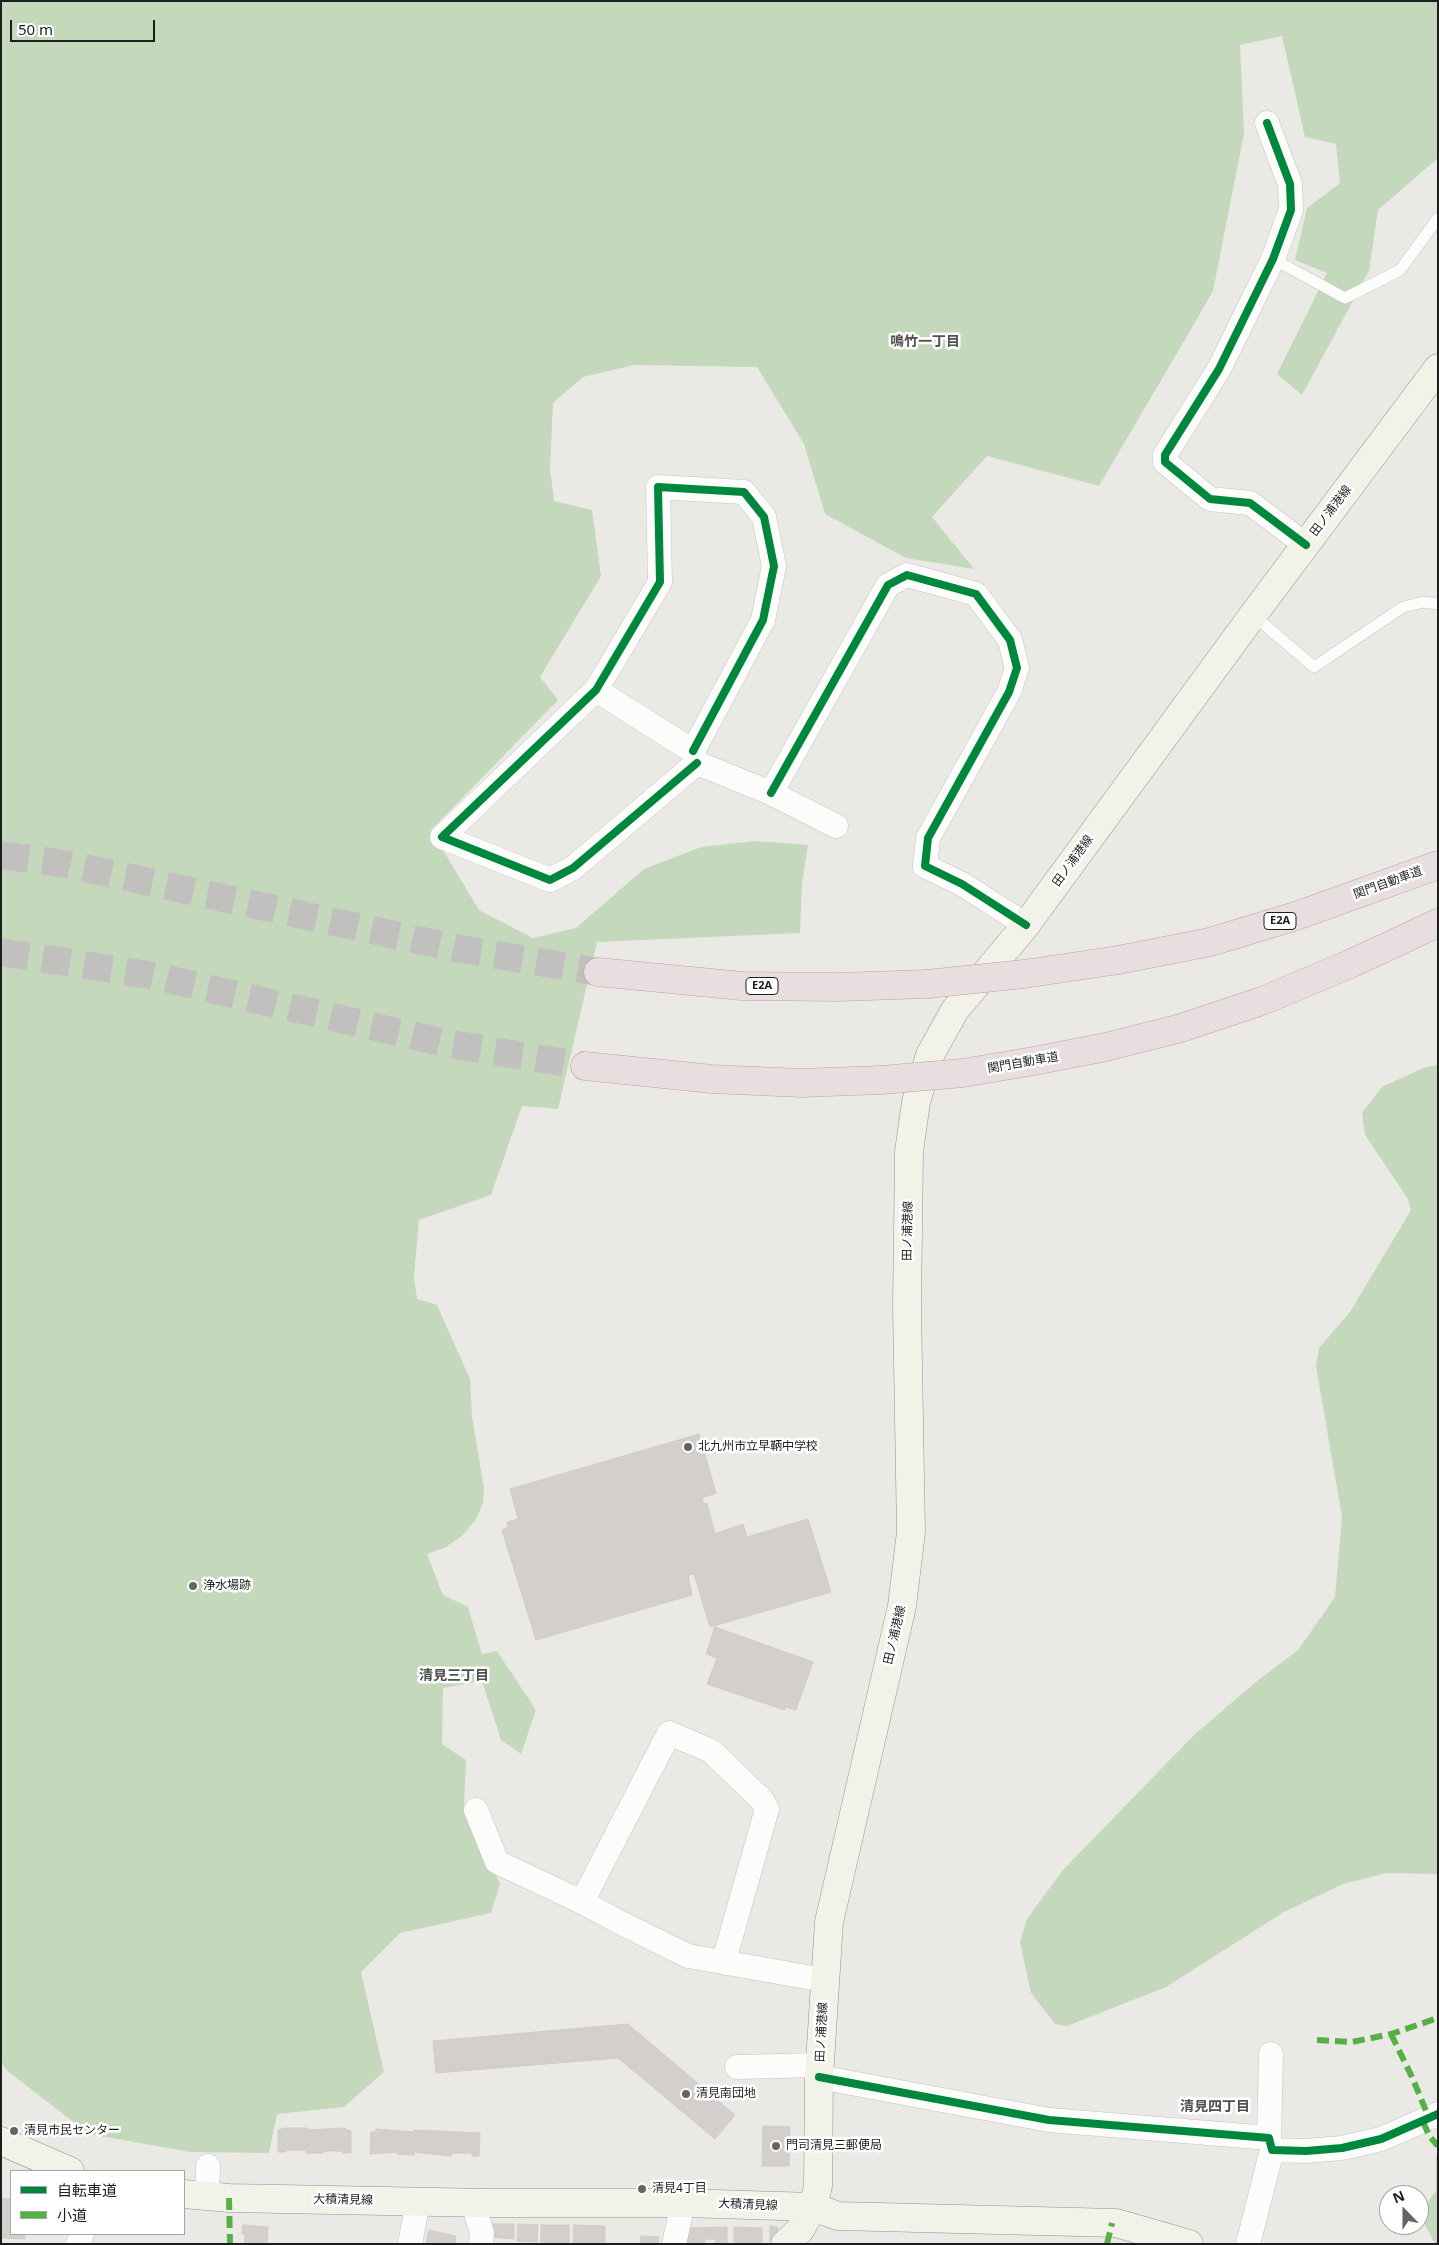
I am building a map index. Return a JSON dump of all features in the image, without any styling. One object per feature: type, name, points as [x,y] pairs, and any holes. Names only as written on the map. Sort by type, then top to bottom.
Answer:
[{"type":"highway","name":"関門自動車道","points":[[598,972],[742,986],[839,987],[926,984],[1024,974],[1118,960],[1210,942],[1296,916],[1438,865]]},
{"type":"highway","name":"関門自動車道","points":[[585,1066],[712,1079],[801,1083],[881,1080],[963,1073],[1034,1062],[1106,1047],[1181,1028],[1262,1001],[1350,964],[1438,923]]},
{"type":"main road","name":"田ノ浦港線","points":[[784,2244],[800,2230],[813,2207],[818,2183],[820,2071],[829,1922],[902,1606],[911,1532],[908,1258],[909,1152],[916,1102],[930,1055],[955,1010],[1026,925],[1253,615],[1438,368]]},
{"type":"main road","points":[[1,2141],[68,2170]]},
{"type":"main road","name":"大積清見線","points":[[196,2195],[418,2201],[683,2203],[813,2207],[838,2216],[1116,2223],[1189,2244]]},
{"type":"street","points":[[1267,123],[1290,184],[1291,210],[1273,259],[1219,369],[1165,455],[1165,462],[1210,499],[1250,503],[1306,545]]},
{"type":"street","points":[[658,487],[744,492],[764,517],[774,566],[763,620],[695,757],[573,868],[550,880],[442,837],[596,690],[660,582],[658,487]]},
{"type":"street","points":[[771,793],[888,585],[907,575],[976,594],[1010,640],[1017,668],[1009,692],[928,838],[925,866],[962,884],[1026,925]]},
{"type":"street","points":[[596,690],[695,757],[836,826]]},
{"type":"street","points":[[582,1902],[669,1733],[711,1751],[762,1800],[767,1810],[727,1950],[726,1963]]},
{"type":"street","points":[[476,1810],[497,1862],[582,1902],[688,1956],[824,1980]]},
{"type":"street","points":[[1248,2244],[1271,2144],[1271,2054]]},
{"type":"street","points":[[737,2067],[820,2071],[1049,2120],[1315,2150],[1342,2148],[1380,2139],[1438,2114]]},
{"type":"street","points":[[196,2195],[208,2166]]},
{"type":"street","points":[[410,2244],[418,2201]]},
{"type":"street","points":[[478,2202],[477,2217],[482,2233],[481,2244]]},
{"type":"street","points":[[674,2244],[683,2203]]},
{"type":"lane","points":[[1273,259],[1345,298],[1400,270],[1438,218]]},
{"type":"lane","points":[[1253,615],[1314,667],[1403,607],[1423,602],[1438,604]]},
{"type":"green space","points":[[1,1],[1438,1],[1438,158],[1378,210],[1369,271],[1302,395],[1277,374],[1327,273],[1295,260],[1307,208],[1340,183],[1336,144],[1305,137],[1282,36],[1240,45],[1244,134],[1213,291],[1183,343],[1099,486],[987,456],[932,517],[974,569],[906,558],[825,514],[804,444],[757,367],[634,365],[583,377],[553,403],[550,468],[554,501],[592,510],[601,576],[540,677],[558,700],[431,830],[479,910],[533,938],[576,928],[644,869],[701,847],[755,841],[808,845],[802,883],[800,933],[597,942],[558,1109],[522,1106],[491,1195],[419,1220],[414,1276],[417,1299],[437,1305],[470,1379],[472,1416],[484,1489],[483,1503],[476,1519],[463,1535],[446,1547],[427,1554],[443,1595],[468,1607],[482,1654],[497,1651],[536,1710],[521,1754],[501,1740],[482,1681],[443,1688],[442,1744],[466,1760],[464,1806],[500,1884],[491,1913],[400,1933],[361,1972],[384,2072],[344,2107],[277,2114],[269,2153],[190,2152],[89,2134],[5,2069],[1,2060]]},
{"type":"green space","points":[[1438,1065],[1438,1874],[1387,1873],[1343,1884],[1284,1912],[1166,1987],[1067,2026],[1055,2024],[1031,1993],[1020,1942],[1027,1919],[1062,1871],[1195,1734],[1256,1682],[1298,1650],[1335,1597],[1342,1517],[1316,1366],[1319,1348],[1350,1312],[1411,1210],[1408,1199],[1365,1135],[1362,1113],[1382,1087],[1423,1068]]},
{"type":"green space","points":[[1438,2155],[1438,2244],[1435,2244],[1429,2232],[1429,2200],[1436,2191],[1436,2156]]},
{"type":"building","points":[[699,1434],[716,1493],[702,1498],[704,1504],[707,1503],[715,1534],[743,1524],[747,1537],[808,1519],[831,1592],[710,1627],[694,1574],[688,1575],[692,1595],[536,1640],[502,1530],[508,1527],[507,1522],[518,1519],[510,1489]]},
{"type":"building","points":[[715,1627],[813,1662],[796,1710],[785,1707],[785,1710],[707,1684],[717,1658],[706,1654]]},
{"type":"building","name":"清見南団地","points":[[628,2024],[735,2115],[715,2139],[618,2058],[436,2073],[433,2041]]},
{"type":"building","name":"門司清見三郵便局","points":[[763,2126],[790,2127],[789,2166],[762,2166]]},
{"type":"building","points":[[285,2128],[308,2128],[309,2130],[343,2128],[351,2131],[351,2153],[323,2151],[323,2153],[306,2153],[306,2150],[278,2152],[278,2130]]},
{"type":"building","points":[[376,2129],[414,2132],[414,2130],[480,2133],[479,2156],[472,2156],[472,2153],[452,2153],[451,2156],[414,2152],[414,2155],[397,2154],[397,2152],[370,2154],[371,2132],[376,2132]]},
{"type":"building","points":[[1,2199],[10,2199],[10,2235],[25,2235],[25,2239],[1,2238]]},
{"type":"building","points":[[491,2224],[514,2224],[514,2239],[490,2237]]},
{"type":"building","points":[[518,2224],[538,2225],[537,2242],[517,2241]]},
{"type":"building","points":[[243,2225],[268,2227],[267,2244],[244,2244],[245,2234],[242,2234]]},
{"type":"building","points":[[541,2225],[569,2225],[569,2244],[541,2244]]},
{"type":"building","points":[[574,2225],[605,2226],[605,2244],[573,2244]]},
{"type":"building","points":[[770,2226],[777,2227],[779,2233],[770,2241]]},
{"type":"building","points":[[727,2227],[727,2244],[715,2244],[716,2239],[705,2239],[705,2244],[684,2244],[690,2228]]},
{"type":"building","points":[[734,2227],[762,2228],[762,2244],[734,2244]]},
{"type":"building","points":[[429,2230],[456,2236],[455,2244],[426,2244]]},
{"type":"building","points":[[641,2236],[659,2237],[658,2244],[640,2244]]},
{"type":"tunnel","points":[[1,855],[66,864],[460,949],[598,972]]},
{"type":"tunnel","points":[[1,952],[150,975],[445,1043],[585,1066]]},
{"type":"marked path","points":[[1317,2040],[1352,2042],[1391,2034],[1438,2018]]},
{"type":"marked path","points":[[1391,2034],[1429,2118]]},
{"type":"marked path","points":[[1423,2122],[1430,2137],[1438,2146]]},
{"type":"marked path","points":[[229,2198],[230,2244]]},
{"type":"marked path","points":[[1107,2244],[1112,2223]]},
{"type":"cycle path","points":[[1267,123],[1290,184],[1291,210],[1273,259],[1219,369],[1165,455],[1165,462],[1210,499],[1250,503],[1306,545]]},
{"type":"cycle path","points":[[693,751],[763,620],[774,566],[764,517],[744,492],[658,487],[660,582],[596,690],[442,837],[550,880],[573,868],[697,763]]},
{"type":"cycle path","points":[[771,793],[888,585],[907,575],[976,594],[1010,640],[1017,668],[1009,692],[928,838],[925,866],[962,884],[1026,925]]},
{"type":"cycle path","points":[[819,2077],[1049,2120],[1269,2138],[1272,2150],[1306,2151],[1342,2148],[1381,2139],[1438,2114]]},
{"type":"place","name":"北九州市立早鞆中学校","points":[[688,1447]]},
{"type":"place","name":"浄水場跡","points":[[193,1586]]},
{"type":"place","name":"清見南団地","points":[[686,2094]]},
{"type":"place","name":"清見市民センター","points":[[14,2131]]},
{"type":"place","name":"門司清見三郵便局","points":[[776,2146]]},
{"type":"place","name":"清見4丁目","points":[[642,2189]]},
{"type":"district","name":"鳴竹一丁目","points":[[925,342]]},
{"type":"district","name":"清見三丁目","points":[[454,1676]]},
{"type":"district","name":"清見四丁目","points":[[1215,2107]]}]
